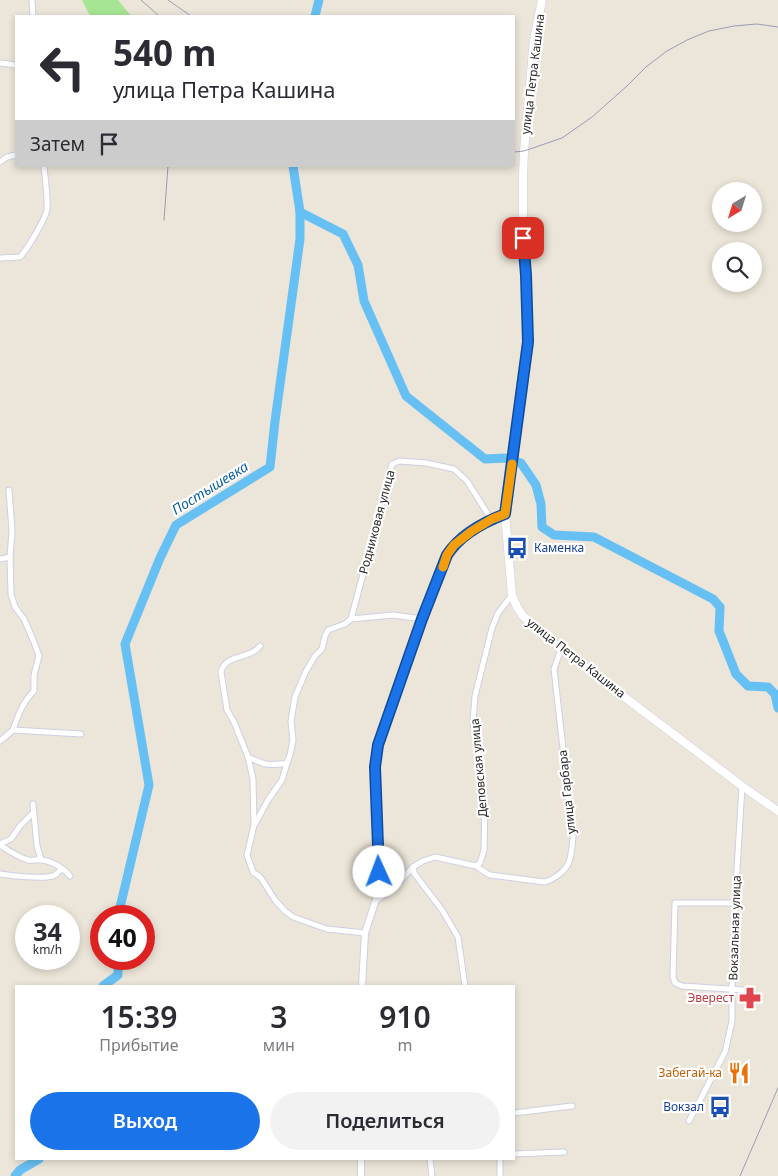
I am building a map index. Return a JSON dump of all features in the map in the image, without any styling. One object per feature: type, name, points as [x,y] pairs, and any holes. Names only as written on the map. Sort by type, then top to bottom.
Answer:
[{"type":"main road","name":"улица Петра Кашина","points":[[542,0],[534,40],[524,151],[523,238],[528,342],[505,514],[512,595],[523,616],[561,649],[742,786],[778,810]]},
{"type":"street","points":[[32,0],[34,15]]},
{"type":"street","points":[[0,63],[15,65]]},
{"type":"street","points":[[0,162],[7,157],[15,155]]},
{"type":"street","points":[[0,258],[20,257],[25,252],[44,219],[47,211],[44,167]]},
{"type":"street","name":"Родниковая улица","points":[[351,619],[392,464],[400,462],[426,463],[454,468],[467,481],[492,519]]},
{"type":"street","points":[[0,741],[13,730],[21,709],[34,691],[34,675],[39,656],[24,618],[15,606],[11,594],[10,557],[12,531],[9,490]]},
{"type":"street","points":[[362,985],[365,933],[379,890],[375,767],[378,745],[422,619],[447,555],[454,545],[472,531],[492,519],[505,514]]},
{"type":"street","points":[[0,559],[10,557]]},
{"type":"street","name":"Деповская улица","points":[[476,866],[480,863],[484,850],[485,802],[473,722],[474,696],[492,628],[498,613],[512,595]]},
{"type":"street","points":[[254,825],[282,780],[293,740],[291,721],[295,697],[306,671],[315,656],[322,649],[328,630],[345,624],[351,619],[393,615],[422,619]]},
{"type":"street","points":[[260,646],[250,654],[228,660],[221,672],[227,710],[248,757],[254,779],[254,825],[247,854],[253,872],[261,878],[275,900],[285,911],[294,917],[327,928],[365,933]]},
{"type":"street","name":"улица Гарбара","points":[[476,866],[490,875],[544,882],[557,876],[569,863],[573,837],[554,669],[561,649]]},
{"type":"street","points":[[13,730],[81,734]]},
{"type":"street","points":[[248,757],[266,765],[287,763]]},
{"type":"street","name":"Вокзальная улица","points":[[690,1121],[725,1052],[732,1021],[735,903],[742,786]]},
{"type":"street","points":[[32,804],[37,846],[41,860]]},
{"type":"street","points":[[33,813],[20,826],[11,839],[0,845],[16,855],[29,860],[41,860],[55,864],[70,876]]},
{"type":"street","points":[[376,901],[423,861],[435,857],[476,866]]},
{"type":"street","points":[[414,867],[414,873],[442,910],[458,937],[465,985]]},
{"type":"street","points":[[0,874],[46,877],[54,876],[62,868]]},
{"type":"street","points":[[735,903],[676,903],[673,977],[675,982],[682,986],[744,990]]},
{"type":"street","points":[[515,1113],[572,1106]]},
{"type":"street","points":[[515,1154],[564,1152]]},
{"type":"street","points":[[361,1160],[361,1176]]},
{"type":"street","points":[[430,1160],[432,1176]]},
{"type":"street","points":[[500,1160],[500,1176]]},
{"type":"green space","points":[[82,0],[118,0],[130,15],[90,15]]},
{"type":"waterway","name":"Постышевка","points":[[315,15],[319,0]]},
{"type":"waterway","name":"Постышевка","points":[[121,905],[149,785],[125,644],[160,558],[176,525],[270,467],[300,239],[300,212],[293,167]]},
{"type":"waterway","name":"Каменка","points":[[300,212],[343,234],[358,265],[364,301],[406,396],[485,459],[505,458],[521,463],[536,485],[541,504],[542,527],[554,535],[594,537],[713,599],[720,607],[719,631],[736,674],[748,686],[768,687],[775,694],[778,708]]},
{"type":"waterway","name":"Постышевка","points":[[104,985],[118,975],[118,970]]},
{"type":"waterway","name":"Постышевка","points":[[15,1176],[20,1170],[37,1160]]},
{"type":"railway","points":[[141,0],[158,15]]},
{"type":"railway","points":[[168,0],[190,15]]},
{"type":"railway","points":[[515,152],[524,151],[562,138],[592,117],[646,67],[667,51],[687,40],[709,31],[734,26],[757,24],[778,27]]},
{"type":"railway","points":[[164,220],[168,167]]},
{"type":"railway","points":[[740,1176],[778,1088]]},
{"type":"slow traffic","points":[[443,567],[447,555],[454,545],[472,531],[492,519],[505,514],[512,464]]},
{"type":"place","name":"Каменка","points":[[517,548]]},
{"type":"place","name":"Эверест","points":[[750,998]]},
{"type":"place","name":"Забегай-ка","points":[[739,1073]]},
{"type":"place","name":"Вокзал","points":[[720,1107]]},
{"type":"route","points":[[379,872],[375,767],[378,745],[422,619],[447,555],[454,545],[472,531],[492,519],[505,514],[528,342],[523,238]]}]
